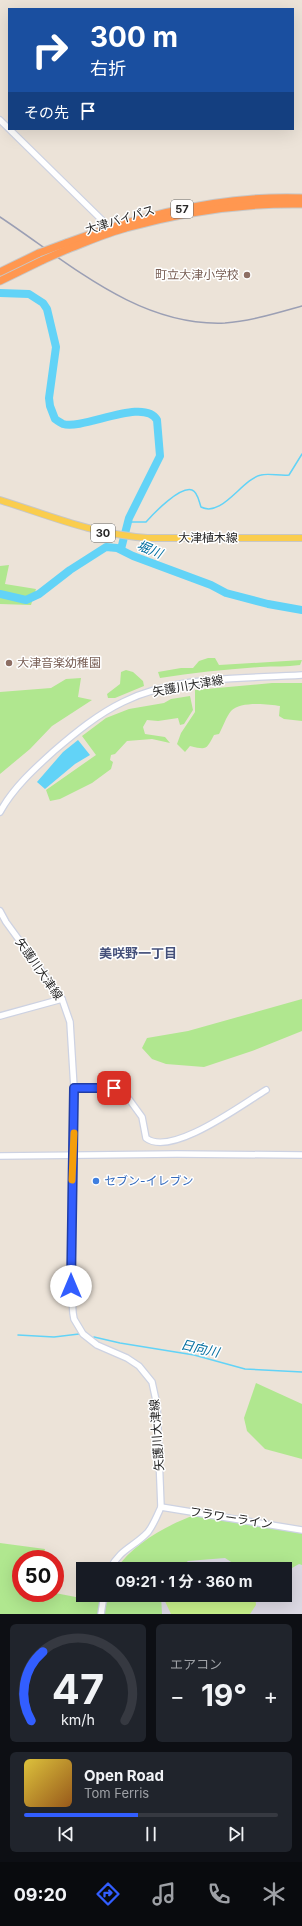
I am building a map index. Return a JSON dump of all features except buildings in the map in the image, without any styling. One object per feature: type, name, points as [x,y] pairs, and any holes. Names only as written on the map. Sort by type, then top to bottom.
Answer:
[{"type":"highway","name":"大津バイパス","points":[[0,281],[43,260],[67,246],[129,221],[197,206],[256,199],[302,198]]},
{"type":"highway","name":"大津バイパス","points":[[0,272],[39,253],[163,218],[241,207],[302,204]]},
{"type":"main road","points":[[0,120],[8,128]]},
{"type":"main road","points":[[10,130],[105,223]]},
{"type":"main road","name":"大津植木線","points":[[0,500],[93,531],[122,536],[147,538],[302,538]]},
{"type":"main road","name":"矢護川大津線","points":[[0,812],[18,786],[37,766],[73,735],[102,714],[124,702],[166,687],[237,678],[302,676]]},
{"type":"main road","name":"矢護川大津線","points":[[0,911],[6,922],[62,999],[70,1022],[74,1088],[71,1286],[74,1319],[83,1334],[90,1340],[105,1349],[134,1362],[144,1369],[152,1382],[157,1405],[161,1507],[156,1520],[147,1533],[118,1555],[114,1562]]},
{"type":"main road","points":[[0,1016],[62,999]]},
{"type":"main road","points":[[74,1088],[107,1088],[120,1090],[142,1117],[146,1138],[153,1142],[174,1140],[196,1133],[266,1090]]},
{"type":"main road","points":[[0,1156],[302,1155]]},
{"type":"main road","name":"フラワーライン","points":[[161,1507],[302,1530]]},
{"type":"main road","points":[[101,1614],[103,1602]]},
{"type":"shaded area","points":[[302,1542],[302,1614],[113,1614],[115,1602],[292,1602],[292,1562],[176,1562]]},
{"type":"green space","points":[[9,565],[5,584],[36,589],[31,605],[0,604],[0,566]]},
{"type":"green space","points":[[208,658],[215,658],[219,665],[302,660],[300,665],[295,666],[235,669],[160,678],[158,672],[181,668],[193,668],[199,661]]},
{"type":"green space","points":[[126,670],[133,672],[143,681],[144,686],[115,698],[108,698],[107,694],[120,684],[121,672]]},
{"type":"green space","points":[[81,678],[78,697],[92,700],[52,726],[30,749],[0,774],[0,692],[51,688],[66,679]]},
{"type":"green space","points":[[272,683],[302,683],[302,721],[284,719],[279,716],[280,706],[247,704],[231,711],[219,734],[214,735],[205,748],[190,746],[185,752],[177,744],[181,733],[195,712],[195,690]]},
{"type":"green space","points":[[190,696],[193,710],[184,724],[180,725],[178,718],[158,721],[147,720],[143,727],[145,734],[165,737],[170,743],[152,739],[127,741],[115,754],[111,755],[110,760],[113,762],[111,769],[92,783],[60,799],[50,801],[46,790],[96,755],[82,736],[106,718],[129,709],[164,703],[171,699]]},
{"type":"green space","points":[[302,999],[302,1031],[252,1051],[204,1067],[166,1064],[152,1059],[142,1048],[147,1038],[188,1031]]},
{"type":"green space","points":[[256,1383],[302,1404],[302,1459],[265,1449],[247,1431],[244,1418]]},
{"type":"green space","points":[[195,1515],[302,1533],[302,1565],[299,1564],[292,1568],[292,1562],[231,1562],[225,1558],[187,1562],[121,1562],[132,1551],[152,1536],[184,1519]]},
{"type":"green space","points":[[0,1543],[45,1549],[12,1550],[12,1602],[64,1602],[64,1595],[76,1597],[76,1602],[161,1602],[162,1614],[0,1614]]},
{"type":"green space","points":[[165,1602],[256,1602],[256,1605],[250,1614],[171,1614]]},
{"type":"water","points":[[78,740],[90,755],[75,764],[45,789],[37,782],[63,752]]},
{"type":"waterway","points":[[0,293],[29,294],[43,303],[47,309],[56,347],[49,398],[50,406],[55,419],[63,424],[73,425],[127,413],[140,412],[150,414],[157,420],[160,456],[129,518],[121,549]]},
{"type":"waterway","points":[[128,522],[146,522],[174,496],[187,490],[192,490],[196,493],[201,507],[209,509],[217,507],[232,497],[254,478],[264,474],[289,475],[302,454]]},
{"type":"waterway","name":"堀川","points":[[0,594],[26,600],[39,594],[70,570],[106,547],[117,548],[133,556],[211,585],[226,593],[268,604],[302,610]]},
{"type":"waterway","name":"日向川","points":[[18,1335],[54,1337],[79,1334]]},
{"type":"waterway","name":"日向川","points":[[94,1337],[120,1343],[194,1355],[245,1369],[302,1372]]},
{"type":"railway","points":[[0,217],[105,288],[134,303],[163,314],[193,321],[225,323],[254,319],[302,306]]},
{"type":"slow traffic","points":[[72,1180],[74,1133]]},
{"type":"place","name":"町立大津小学校","points":[[247,275]]},
{"type":"place","name":"大津音楽幼稚園","points":[[9,663]]},
{"type":"place","name":"セブン-イレブン","points":[[96,1181]]},
{"type":"district","name":"美咲野一丁目","points":[[138,953]]},
{"type":"route","points":[[71,1286],[74,1088],[114,1088]]}]
